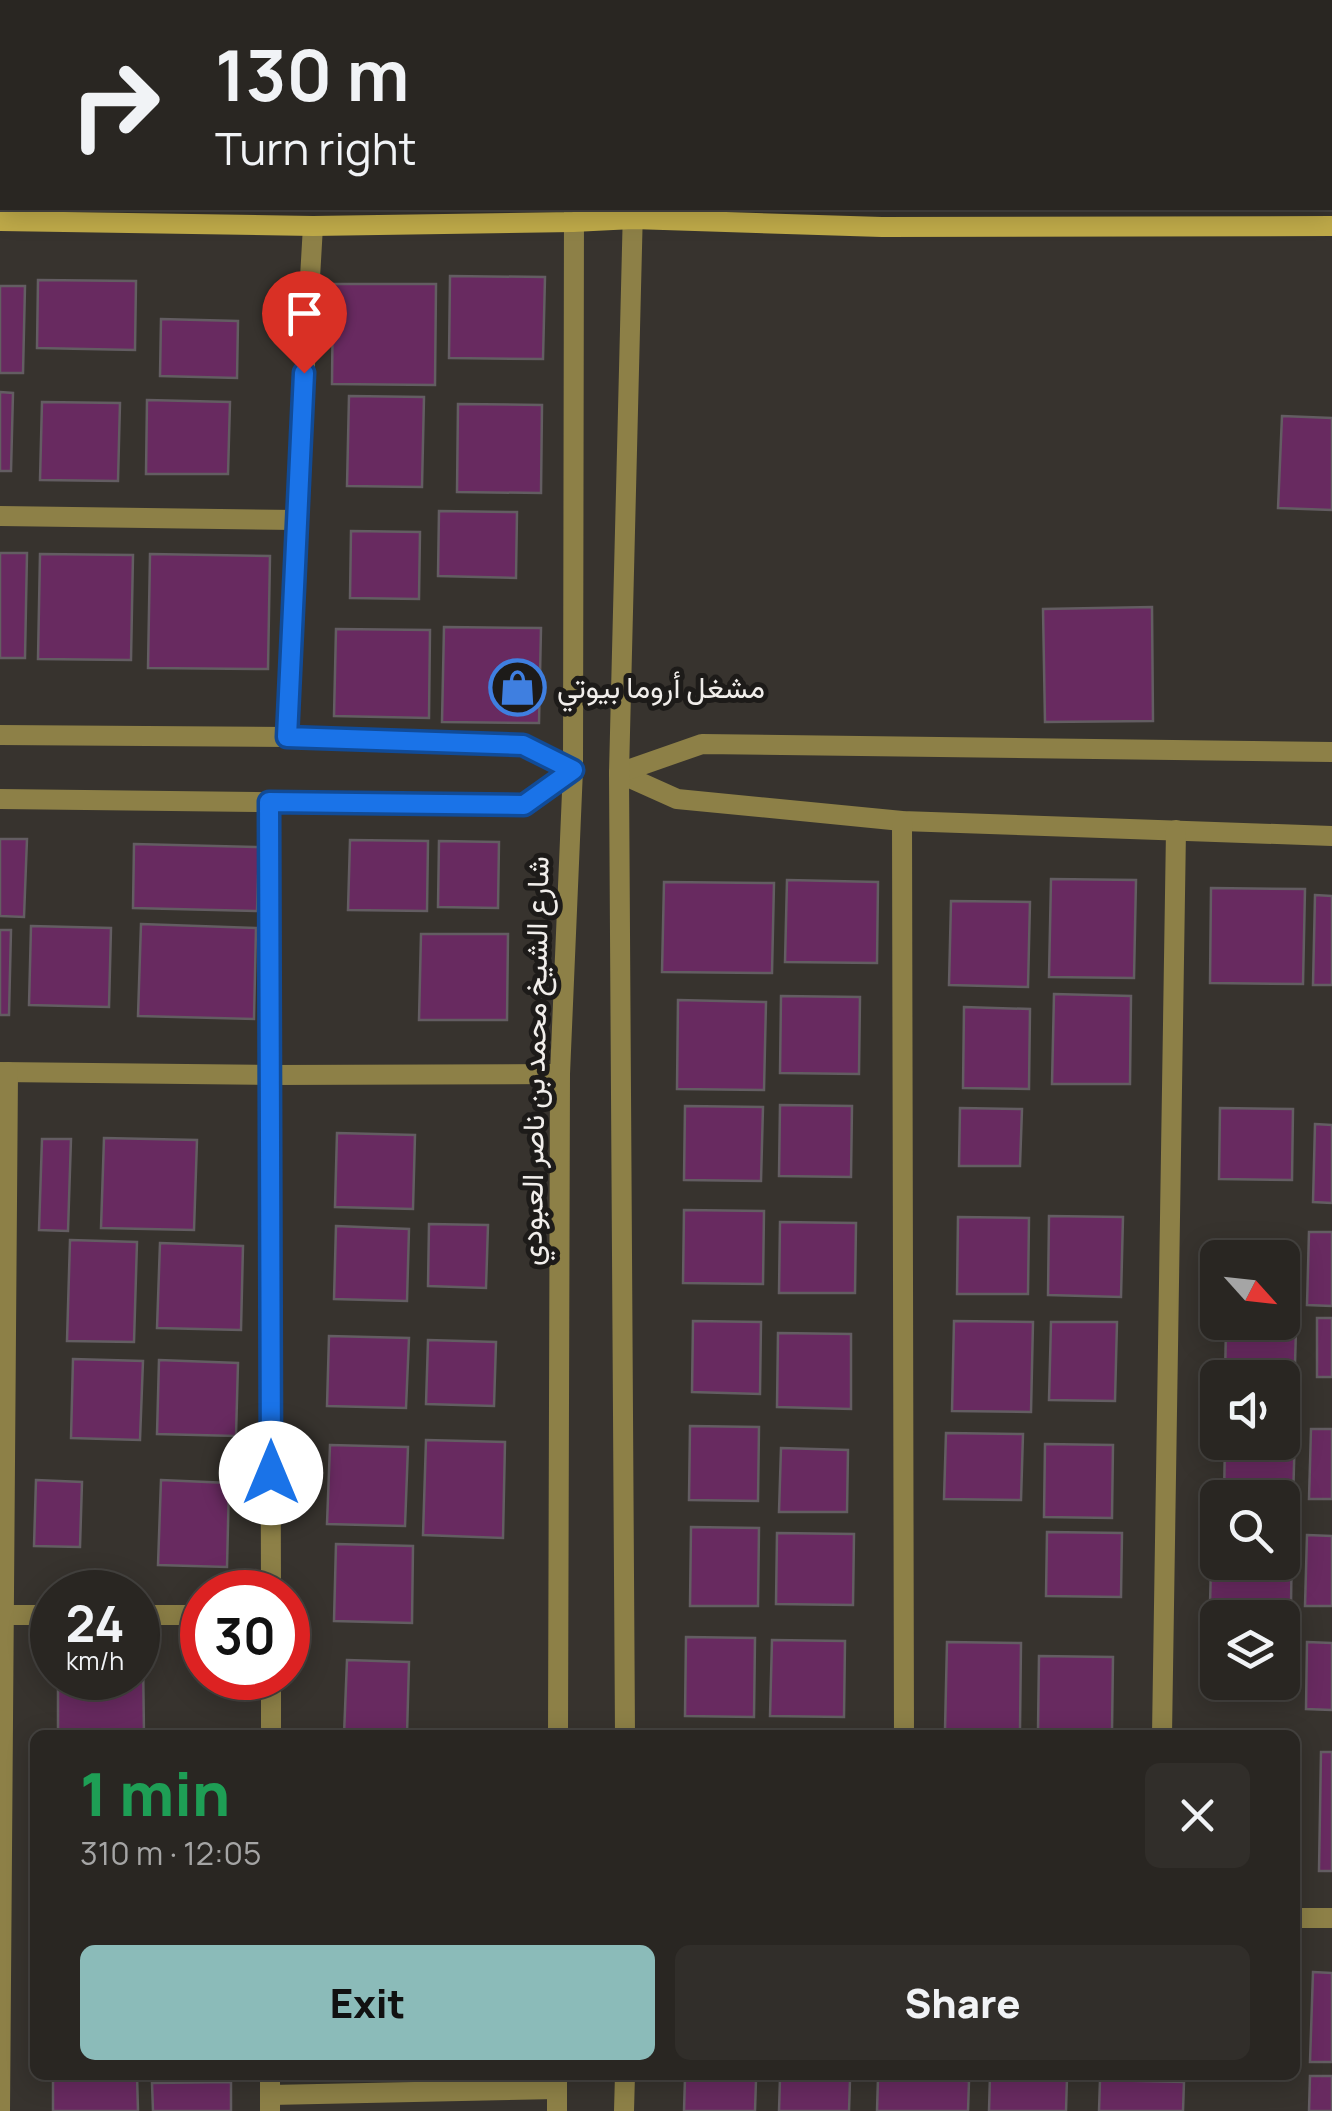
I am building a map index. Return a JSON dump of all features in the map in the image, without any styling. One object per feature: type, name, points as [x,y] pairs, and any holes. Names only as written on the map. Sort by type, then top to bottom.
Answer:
[{"type":"main road","points":[[0,222],[312,226],[633,213],[882,227],[1332,226]]},
{"type":"street","points":[[625,1730],[620,773],[633,213]]},
{"type":"street","name":"شارع الشيخ محمد بن ناصر العبودي","points":[[558,1730],[560,1074],[573,770],[574,215]]},
{"type":"street","points":[[287,737],[312,226]]},
{"type":"street","points":[[0,516],[296,520]]},
{"type":"street","points":[[0,735],[287,737],[523,745],[573,770],[524,805],[0,798]]},
{"type":"street","points":[[620,773],[702,744],[1332,752]]},
{"type":"street","points":[[620,773],[677,799],[902,820],[1332,836]]},
{"type":"street","points":[[269,802],[271,1570]]},
{"type":"street","points":[[902,820],[904,1730]]},
{"type":"street","points":[[1162,1730],[1176,830]]},
{"type":"street","points":[[0,2111],[4,1072],[560,1074]]},
{"type":"street","points":[[2,1615],[30,1615]]},
{"type":"street","points":[[271,1700],[271,1730]]},
{"type":"street","points":[[1300,1918],[1332,1918]]},
{"type":"street","points":[[624,2111],[625,2080]]},
{"type":"street","points":[[270,2094],[558,2082],[557,2111]]},
{"type":"building","points":[[450,276],[545,277],[543,359],[449,358]]},
{"type":"building","points":[[38,280],[136,281],[135,350],[37,348]]},
{"type":"building","points":[[333,284],[436,284],[435,385],[332,384]]},
{"type":"building","points":[[0,286],[25,286],[23,373],[0,373]]},
{"type":"building","points":[[161,319],[238,321],[237,378],[160,376]]},
{"type":"building","points":[[0,392],[13,393],[11,471],[0,471]]},
{"type":"building","points":[[349,396],[424,397],[422,487],[347,486]]},
{"type":"building","points":[[147,400],[230,402],[228,474],[146,474]]},
{"type":"building","points":[[42,402],[120,403],[118,481],[40,480]]},
{"type":"building","points":[[458,404],[542,405],[541,493],[457,492]]},
{"type":"building","points":[[1282,416],[1332,418],[1332,510],[1278,508]]},
{"type":"building","points":[[439,511],[517,512],[516,578],[438,576]]},
{"type":"building","points":[[351,531],[420,532],[419,599],[350,598]]},
{"type":"building","points":[[0,553],[27,553],[25,658],[0,658]]},
{"type":"building","points":[[40,554],[133,555],[131,660],[38,659]]},
{"type":"building","points":[[150,554],[270,556],[268,669],[148,668]]},
{"type":"building","points":[[1152,607],[1153,721],[1045,722],[1043,609]]},
{"type":"building","points":[[444,627],[541,628],[539,723],[442,722]]},
{"type":"building","points":[[336,629],[430,630],[429,718],[334,716]]},
{"type":"building","points":[[0,839],[27,839],[24,917],[0,916]]},
{"type":"building","points":[[350,840],[428,841],[427,911],[348,910]]},
{"type":"building","points":[[439,841],[499,842],[498,908],[438,907]]},
{"type":"building","points":[[134,844],[259,847],[257,911],[133,908]]},
{"type":"building","points":[[1051,879],[1136,880],[1134,978],[1049,977]]},
{"type":"building","points":[[787,880],[878,882],[877,963],[785,962]]},
{"type":"building","points":[[664,882],[774,883],[772,973],[662,972]]},
{"type":"building","points":[[1211,888],[1305,889],[1303,984],[1210,983]]},
{"type":"building","points":[[1315,895],[1332,896],[1332,985],[1313,985]]},
{"type":"building","points":[[951,901],[1030,902],[1028,987],[949,985]]},
{"type":"building","points":[[141,924],[256,928],[254,1019],[138,1016]]},
{"type":"building","points":[[31,926],[111,928],[109,1007],[29,1005]]},
{"type":"building","points":[[0,930],[11,930],[9,1015],[0,1015]]},
{"type":"building","points":[[421,934],[508,934],[507,1020],[419,1020]]},
{"type":"building","points":[[1054,994],[1131,996],[1130,1084],[1052,1084]]},
{"type":"building","points":[[781,996],[860,997],[859,1074],[780,1073]]},
{"type":"building","points":[[678,1000],[766,1002],[764,1090],[677,1089]]},
{"type":"building","points":[[964,1007],[1030,1009],[1029,1089],[963,1088]]},
{"type":"building","points":[[780,1105],[852,1106],[851,1177],[779,1176]]},
{"type":"building","points":[[685,1106],[763,1107],[761,1181],[684,1180]]},
{"type":"building","points":[[960,1108],[1022,1109],[1020,1166],[959,1166]]},
{"type":"building","points":[[1220,1108],[1293,1109],[1292,1180],[1219,1179]]},
{"type":"building","points":[[1315,1124],[1332,1125],[1332,1203],[1313,1202]]},
{"type":"building","points":[[337,1133],[415,1135],[413,1209],[335,1207]]},
{"type":"building","points":[[104,1138],[197,1140],[194,1230],[101,1228]]},
{"type":"building","points":[[42,1139],[71,1139],[68,1231],[39,1230]]},
{"type":"building","points":[[684,1210],[764,1211],[763,1284],[683,1283]]},
{"type":"building","points":[[1049,1216],[1123,1217],[1121,1297],[1048,1295]]},
{"type":"building","points":[[958,1217],[1029,1218],[1028,1294],[957,1294]]},
{"type":"building","points":[[780,1222],[856,1223],[855,1293],[779,1293]]},
{"type":"building","points":[[429,1224],[488,1225],[486,1288],[428,1286]]},
{"type":"building","points":[[336,1226],[409,1229],[407,1301],[334,1299]]},
{"type":"building","points":[[1309,1232],[1332,1232],[1332,1306],[1307,1305]]},
{"type":"building","points":[[70,1240],[137,1242],[134,1342],[67,1341]]},
{"type":"building","points":[[160,1243],[243,1246],[241,1330],[157,1328]]},
{"type":"building","points":[[1317,1318],[1332,1318],[1332,1377],[1317,1377]]},
{"type":"building","points":[[693,1321],[761,1322],[760,1394],[692,1392]]},
{"type":"building","points":[[954,1321],[1033,1322],[1031,1412],[952,1411]]},
{"type":"building","points":[[1051,1322],[1117,1322],[1115,1401],[1049,1400]]},
{"type":"building","points":[[778,1333],[851,1334],[851,1409],[777,1407]]},
{"type":"building","points":[[329,1336],[409,1338],[406,1408],[327,1406]]},
{"type":"building","points":[[428,1340],[496,1342],[494,1406],[426,1404]]},
{"type":"building","points":[[1226,1340],[1296,1340],[1295,1360],[1225,1360]]},
{"type":"building","points":[[73,1359],[143,1361],[140,1440],[71,1438]]},
{"type":"building","points":[[159,1360],[238,1363],[236,1436],[157,1434]]},
{"type":"building","points":[[690,1426],[759,1427],[758,1501],[689,1500]]},
{"type":"building","points":[[1311,1429],[1332,1429],[1332,1499],[1309,1499]]},
{"type":"building","points":[[946,1433],[1023,1434],[1021,1500],[944,1499]]},
{"type":"building","points":[[426,1440],[505,1442],[503,1538],[423,1535]]},
{"type":"building","points":[[1045,1444],[1113,1445],[1112,1518],[1044,1517]]},
{"type":"building","points":[[330,1445],[408,1447],[405,1526],[327,1524]]},
{"type":"building","points":[[781,1448],[848,1450],[847,1512],[779,1512]]},
{"type":"building","points":[[1225,1460],[1294,1460],[1294,1480],[1224,1480]]},
{"type":"building","points":[[36,1480],[82,1482],[80,1547],[34,1546]]},
{"type":"building","points":[[161,1480],[229,1483],[227,1567],[158,1565]]},
{"type":"building","points":[[691,1527],[759,1528],[758,1606],[690,1606]]},
{"type":"building","points":[[1047,1532],[1122,1533],[1121,1597],[1046,1596]]},
{"type":"building","points":[[777,1533],[854,1534],[853,1605],[776,1604]]},
{"type":"building","points":[[1307,1535],[1332,1536],[1332,1606],[1305,1606]]},
{"type":"building","points":[[336,1544],[413,1546],[412,1623],[334,1621]]},
{"type":"building","points":[[1211,1580],[1291,1580],[1291,1600],[1210,1600]]},
{"type":"building","points":[[686,1637],[755,1638],[754,1717],[685,1716]]},
{"type":"building","points":[[772,1640],[845,1641],[844,1717],[770,1716]]},
{"type":"building","points":[[947,1642],[1021,1643],[1020,1730],[945,1730]]},
{"type":"building","points":[[1307,1642],[1332,1643],[1332,1710],[1306,1709]]},
{"type":"building","points":[[1039,1656],[1113,1657],[1112,1730],[1038,1730]]},
{"type":"building","points":[[347,1660],[409,1662],[407,1730],[344,1730]]},
{"type":"building","points":[[58,1700],[144,1700],[144,1730],[58,1730]]},
{"type":"building","points":[[1321,1752],[1332,1752],[1332,1871],[1319,1871]]},
{"type":"building","points":[[1313,1972],[1332,1973],[1332,2062],[1310,2062]]},
{"type":"building","points":[[1310,2076],[1332,2076],[1332,2111],[1309,2111]]},
{"type":"building","points":[[53,2080],[137,2080],[138,2111],[53,2111]]},
{"type":"building","points":[[685,2080],[756,2080],[755,2111],[684,2111]]},
{"type":"building","points":[[780,2080],[850,2080],[849,2111],[779,2111]]},
{"type":"building","points":[[878,2080],[969,2081],[968,2111],[877,2111]]},
{"type":"building","points":[[990,2080],[1067,2080],[1066,2111],[989,2111]]},
{"type":"building","points":[[1100,2080],[1184,2082],[1183,2111],[1099,2111]]},
{"type":"building","points":[[231,2082],[231,2111],[153,2111],[152,2083]]},
{"type":"place","name":"مشغل أروما بيوتي","points":[[518,688]]},
{"type":"route","points":[[271,1473],[269,802],[524,805],[573,770],[523,745],[287,737],[304,373]]}]
